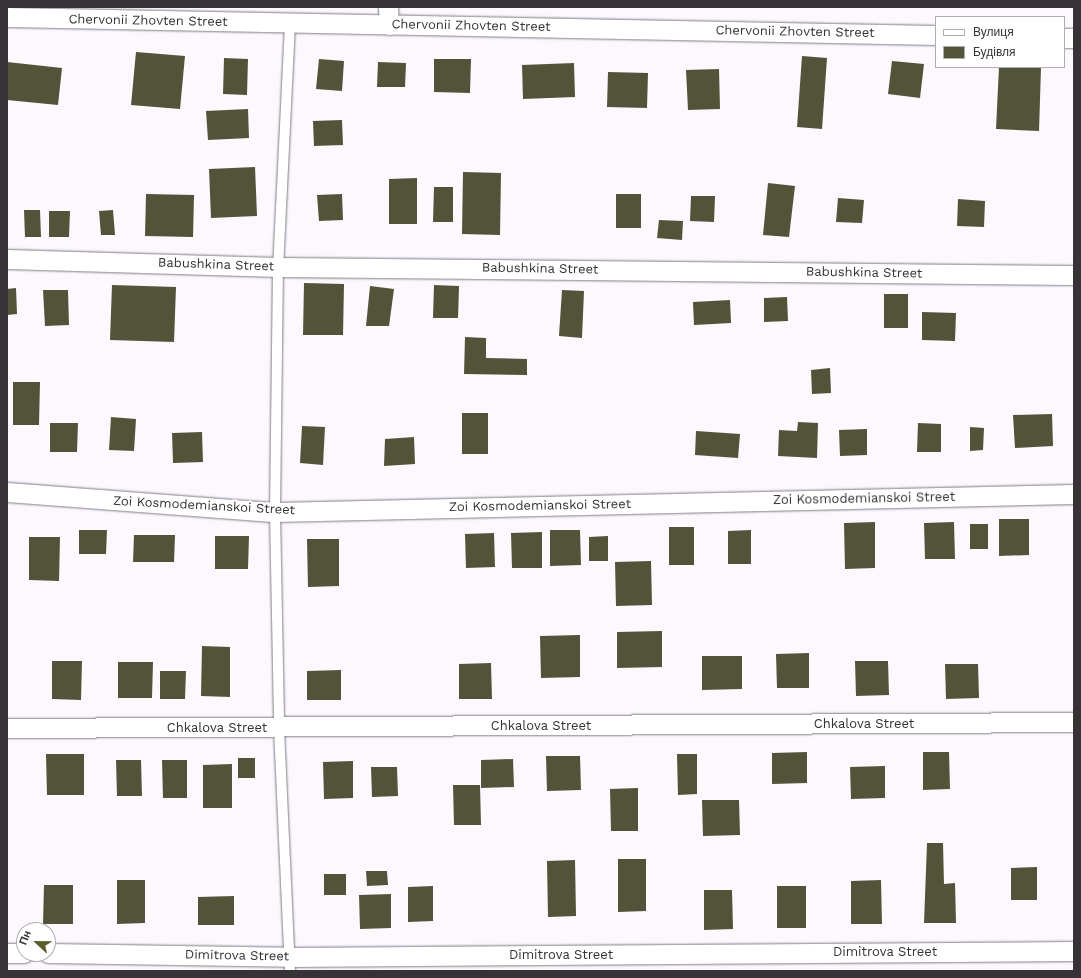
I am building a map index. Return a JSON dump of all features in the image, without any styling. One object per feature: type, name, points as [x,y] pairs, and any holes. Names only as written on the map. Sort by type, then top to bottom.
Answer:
[{"type":"street","name":"Chervonii Zhovten Street","points":[[7,17],[290,24],[388,16],[935,35]]},
{"type":"street","name":"Babushkina Street","points":[[7,259],[278,267],[1074,275]]},
{"type":"street","name":"Zoi Kosmodemianskoi Street","points":[[7,492],[276,512],[1074,494]]},
{"type":"street","name":"Chkalova Street","points":[[7,728],[279,729],[1074,722]]},
{"type":"street","name":"Dimitrova Street","points":[[56,953],[290,964],[1074,951]]},
{"type":"lane","points":[[290,24],[278,267],[276,512],[279,729],[290,964]]},
{"type":"building","points":[[136,52],[185,56],[180,109],[131,105]]},
{"type":"building","points":[[802,56],[827,58],[822,129],[797,127]]},
{"type":"building","points":[[224,58],[248,59],[247,95],[223,94]]},
{"type":"building","points":[[319,59],[344,61],[342,91],[316,89]]},
{"type":"building","points":[[434,59],[471,59],[470,93],[434,92]]},
{"type":"building","points":[[892,61],[924,64],[920,98],[888,94]]},
{"type":"building","points":[[7,62],[62,68],[58,105],[7,100]]},
{"type":"building","points":[[378,62],[406,63],[405,87],[377,87]]},
{"type":"building","points":[[574,63],[575,97],[523,99],[522,65]]},
{"type":"building","points":[[999,68],[1041,68],[1039,131],[996,129]]},
{"type":"building","points":[[719,69],[720,109],[688,110],[686,70]]},
{"type":"building","points":[[608,72],[648,73],[647,108],[607,107]]},
{"type":"building","points":[[248,109],[249,138],[208,140],[206,111]]},
{"type":"building","points":[[342,120],[343,145],[314,146],[313,121]]},
{"type":"building","points":[[255,167],[257,216],[211,218],[209,169]]},
{"type":"building","points":[[463,172],[501,173],[500,235],[462,234]]},
{"type":"building","points":[[417,178],[417,224],[389,224],[389,179]]},
{"type":"building","points":[[768,183],[795,186],[789,237],[763,235]]},
{"type":"building","points":[[434,187],[453,187],[453,222],[433,222]]},
{"type":"building","points":[[146,194],[194,195],[193,237],[145,236]]},
{"type":"building","points":[[342,194],[343,220],[319,221],[317,195]]},
{"type":"building","points":[[616,194],[641,194],[641,228],[616,228]]},
{"type":"building","points":[[691,196],[715,196],[714,222],[690,221]]},
{"type":"building","points":[[838,198],[864,200],[862,223],[836,222]]},
{"type":"building","points":[[958,199],[985,201],[984,227],[957,226]]},
{"type":"building","points":[[24,210],[40,210],[41,237],[25,237]]},
{"type":"building","points":[[113,210],[115,235],[101,235],[99,211]]},
{"type":"building","points":[[49,211],[70,211],[69,237],[49,237]]},
{"type":"building","points":[[659,220],[683,221],[682,240],[657,238]]},
{"type":"building","points":[[304,283],[344,284],[343,335],[303,335]]},
{"type":"building","points":[[112,285],[176,287],[174,342],[110,340]]},
{"type":"building","points":[[434,285],[459,286],[458,318],[433,318]]},
{"type":"building","points":[[370,286],[394,289],[389,326],[366,326]]},
{"type":"building","points":[[16,288],[17,314],[7,315],[7,289]]},
{"type":"building","points":[[43,290],[68,290],[69,325],[45,326]]},
{"type":"building","points":[[562,290],[584,291],[582,338],[559,336]]},
{"type":"building","points":[[884,294],[908,294],[908,328],[884,328]]},
{"type":"building","points":[[787,297],[788,321],[764,322],[764,298]]},
{"type":"building","points":[[730,300],[731,323],[694,325],[693,302]]},
{"type":"building","points":[[922,312],[956,313],[955,341],[922,340]]},
{"type":"building","points":[[465,337],[486,338],[486,358],[527,359],[527,375],[464,374]]},
{"type":"building","points":[[830,368],[831,393],[812,394],[811,370]]},
{"type":"building","points":[[13,382],[40,382],[39,425],[13,425]]},
{"type":"building","points":[[462,413],[488,413],[488,454],[462,454]]},
{"type":"building","points":[[1052,414],[1053,446],[1015,448],[1013,415]]},
{"type":"building","points":[[111,417],[136,419],[134,451],[109,450]]},
{"type":"building","points":[[798,422],[818,423],[817,458],[778,456],[779,430],[797,431]]},
{"type":"building","points":[[50,423],[78,423],[77,452],[50,452]]},
{"type":"building","points":[[918,423],[941,424],[941,452],[917,452]]},
{"type":"building","points":[[302,426],[325,427],[323,465],[300,463]]},
{"type":"building","points":[[970,427],[984,428],[983,450],[970,451]]},
{"type":"building","points":[[867,429],[867,455],[840,456],[839,430]]},
{"type":"building","points":[[696,431],[740,434],[738,458],[695,455]]},
{"type":"building","points":[[202,432],[203,462],[173,463],[172,433]]},
{"type":"building","points":[[414,437],[415,464],[384,466],[385,439]]},
{"type":"building","points":[[999,519],[1029,519],[1029,555],[999,556]]},
{"type":"building","points":[[875,522],[875,568],[845,569],[844,523]]},
{"type":"building","points":[[954,522],[955,559],[925,559],[924,523]]},
{"type":"building","points":[[970,524],[988,524],[988,549],[970,549]]},
{"type":"building","points":[[669,527],[694,527],[694,565],[669,565]]},
{"type":"building","points":[[79,530],[107,530],[106,554],[79,554]]},
{"type":"building","points":[[550,530],[580,530],[581,565],[550,566]]},
{"type":"building","points":[[751,530],[751,564],[728,564],[728,531]]},
{"type":"building","points":[[542,532],[542,568],[512,568],[511,533]]},
{"type":"building","points":[[494,533],[495,567],[466,568],[465,534]]},
{"type":"building","points":[[134,535],[175,535],[174,562],[133,562]]},
{"type":"building","points":[[215,536],[249,536],[248,569],[215,569]]},
{"type":"building","points":[[608,536],[608,561],[589,561],[589,537]]},
{"type":"building","points":[[29,537],[60,537],[59,581],[29,580]]},
{"type":"building","points":[[307,539],[339,539],[339,586],[308,587]]},
{"type":"building","points":[[651,561],[652,605],[616,606],[615,562]]},
{"type":"building","points":[[662,631],[662,667],[617,668],[617,632]]},
{"type":"building","points":[[580,635],[580,677],[541,678],[540,636]]},
{"type":"building","points":[[202,646],[230,647],[230,697],[201,696]]},
{"type":"building","points":[[809,653],[809,688],[777,688],[776,654]]},
{"type":"building","points":[[702,656],[742,656],[742,689],[702,690]]},
{"type":"building","points":[[52,661],[82,661],[81,700],[52,699]]},
{"type":"building","points":[[855,661],[888,661],[889,695],[856,696]]},
{"type":"building","points":[[118,662],[153,662],[152,698],[118,698]]},
{"type":"building","points":[[491,663],[492,699],[459,699],[459,664]]},
{"type":"building","points":[[945,664],[978,664],[979,698],[946,699]]},
{"type":"building","points":[[341,670],[341,700],[307,700],[307,671]]},
{"type":"building","points":[[160,671],[186,671],[185,699],[160,699]]},
{"type":"building","points":[[807,752],[807,783],[772,784],[772,753]]},
{"type":"building","points":[[923,752],[949,752],[950,789],[923,790]]},
{"type":"building","points":[[46,754],[84,754],[84,795],[47,795]]},
{"type":"building","points":[[677,754],[697,754],[697,794],[678,795]]},
{"type":"building","points":[[546,756],[580,756],[581,790],[547,791]]},
{"type":"building","points":[[238,758],[255,758],[255,778],[238,778]]},
{"type":"building","points":[[513,759],[514,787],[481,788],[481,760]]},
{"type":"building","points":[[116,760],[141,760],[142,796],[117,796]]},
{"type":"building","points":[[162,760],[187,760],[187,798],[163,798]]},
{"type":"building","points":[[353,761],[353,798],[324,799],[323,762]]},
{"type":"building","points":[[232,764],[232,808],[203,808],[203,765]]},
{"type":"building","points":[[885,766],[885,798],[851,799],[850,767]]},
{"type":"building","points":[[371,767],[397,767],[398,796],[372,797]]},
{"type":"building","points":[[453,785],[480,785],[481,825],[454,825]]},
{"type":"building","points":[[638,788],[638,831],[611,831],[610,789]]},
{"type":"building","points":[[702,800],[739,800],[740,835],[703,836]]},
{"type":"building","points":[[927,843],[943,843],[944,884],[955,883],[956,923],[924,923]]},
{"type":"building","points":[[618,859],[646,859],[646,911],[618,912]]},
{"type":"building","points":[[575,860],[576,916],[548,917],[547,861]]},
{"type":"building","points":[[1037,867],[1037,900],[1011,900],[1011,868]]},
{"type":"building","points":[[366,871],[387,871],[388,885],[367,886]]},
{"type":"building","points":[[324,874],[346,874],[346,895],[324,895]]},
{"type":"building","points":[[117,880],[145,880],[145,923],[117,924]]},
{"type":"building","points":[[881,880],[882,924],[851,924],[851,881]]},
{"type":"building","points":[[44,885],[73,885],[73,924],[43,922]]},
{"type":"building","points":[[433,886],[433,921],[408,922],[408,887]]},
{"type":"building","points":[[777,886],[806,886],[806,928],[777,928]]},
{"type":"building","points":[[704,890],[732,890],[733,929],[704,930]]},
{"type":"building","points":[[391,894],[391,928],[360,929],[359,895]]},
{"type":"building","points":[[234,896],[234,925],[198,925],[198,897]]}]
